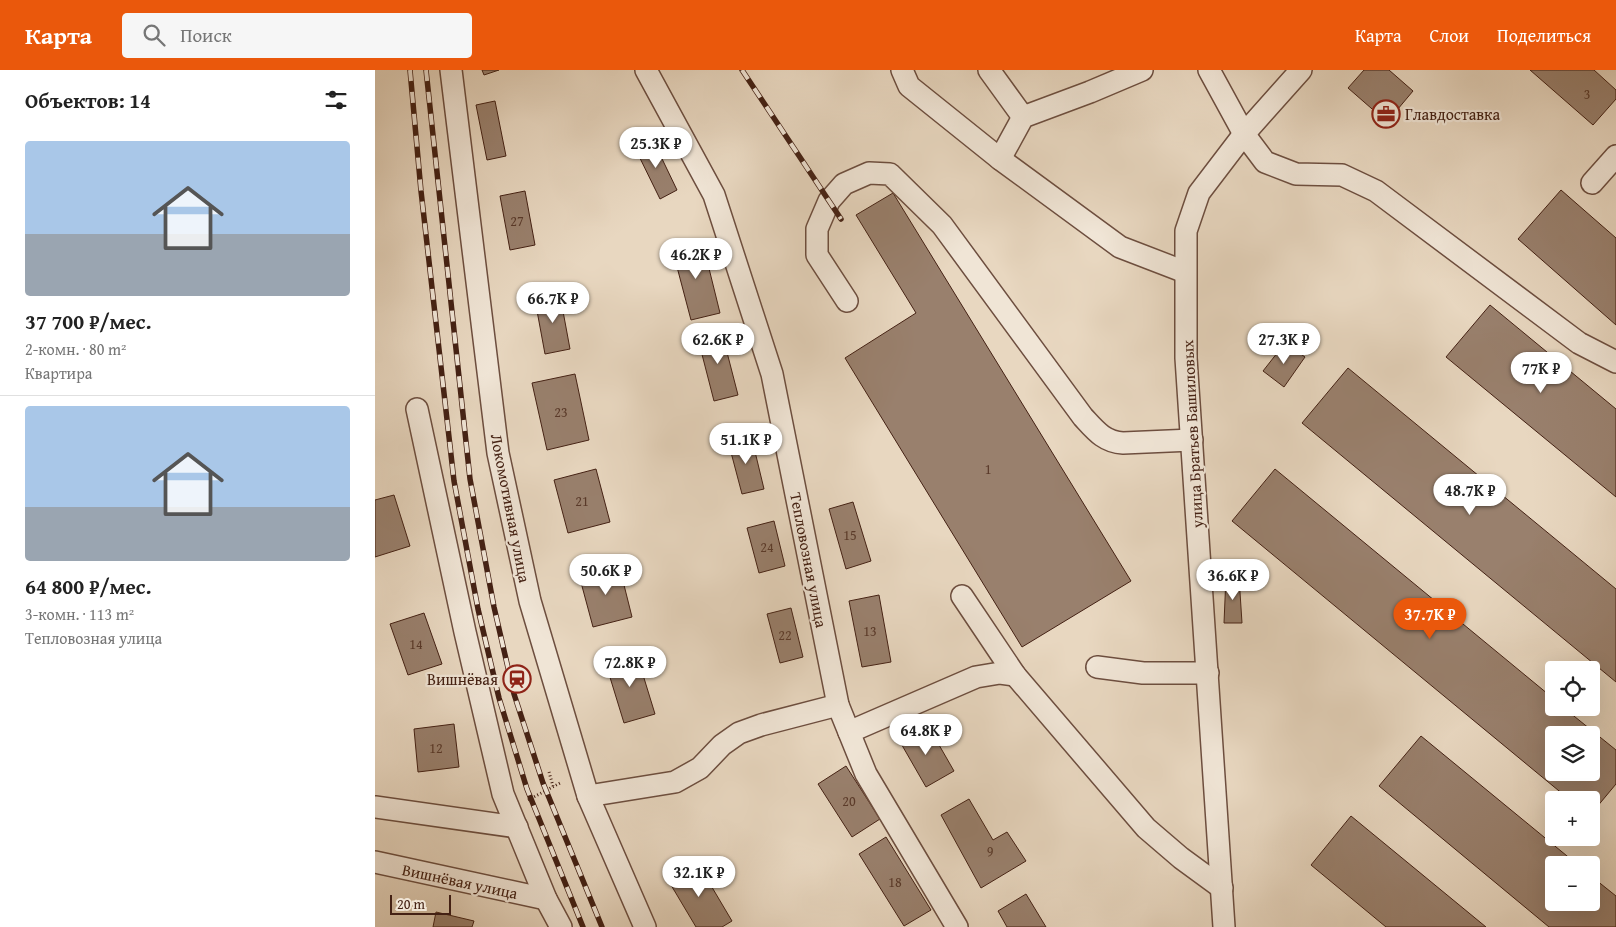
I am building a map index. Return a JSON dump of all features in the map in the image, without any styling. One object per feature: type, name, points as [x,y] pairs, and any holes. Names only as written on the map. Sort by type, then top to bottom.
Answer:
[{"type":"street","name":"Локомотивная улица","points":[[451,70],[498,453],[530,601],[588,796],[645,927]]},
{"type":"street","name":"Тепловозная улица","points":[[646,70],[714,195],[772,374],[838,705],[866,774],[957,927]]},
{"type":"street","points":[[891,70],[905,78],[1000,158],[1120,248],[1185,272]]},
{"type":"street","points":[[989,70],[1023,117]]},
{"type":"street","points":[[1000,158],[1023,117],[1142,70]]},
{"type":"street","points":[[1209,70],[1244,134],[1265,162],[1296,174],[1342,175],[1376,191],[1579,343],[1616,362]]},
{"type":"street","name":"улица Братьев Башиловых","points":[[1224,927],[1187,358],[1185,231],[1199,193],[1244,134],[1301,70]]},
{"type":"street","points":[[1592,183],[1616,156]]},
{"type":"street","points":[[847,302],[817,255],[817,229],[829,201],[844,184],[869,172],[890,174],[942,225],[1083,417],[1100,436],[1113,443],[1123,444],[1192,440]]},
{"type":"street","points":[[417,408],[465,632],[503,794],[546,899],[561,927]]},
{"type":"street","points":[[962,596],[1015,675],[1146,828],[1181,858],[1222,888]]},
{"type":"street","points":[[1097,667],[1143,673],[1207,673]]},
{"type":"street","points":[[849,732],[976,677],[1000,673],[1015,675]]},
{"type":"street","points":[[588,796],[675,782],[700,768],[722,745],[739,733],[761,725],[838,705]]},
{"type":"street","points":[[375,807],[517,827]]},
{"type":"street","name":"Вишнёвая улица","points":[[375,862],[546,899]]},
{"type":"path","points":[[549,772],[553,786]]},
{"type":"building","points":[[482,70],[499,70],[484,75]]},
{"type":"building","points":[[1364,70],[1389,70],[1413,91],[1387,122],[1348,88]]},
{"type":"building","points":[[1530,70],[1594,70],[1616,90],[1616,99],[1593,125]]},
{"type":"building","points":[[495,101],[506,156],[487,160],[476,105]]},
{"type":"building","points":[[653,140],[677,190],[660,199],[635,148]]},
{"type":"building","points":[[1561,190],[1616,238],[1616,325],[1518,239]]},
{"type":"building","points":[[525,191],[535,245],[510,250],[500,196]]},
{"type":"building","points":[[893,193],[1131,581],[1022,647],[845,358],[916,313],[856,215]]},
{"type":"building","points":[[702,240],[720,313],[691,320],[672,248]]},
{"type":"building","points":[[560,295],[570,349],[545,354],[535,300]]},
{"type":"building","points":[[1490,305],[1616,409],[1616,497],[1446,357]]},
{"type":"building","points":[[721,329],[738,395],[714,401],[697,335]]},
{"type":"building","points":[[1285,343],[1305,357],[1284,387],[1263,371]]},
{"type":"building","points":[[1348,368],[1616,589],[1616,682],[1600,669],[1600,661],[1591,661],[1302,423]]},
{"type":"building","points":[[575,374],[589,440],[547,450],[532,383]]},
{"type":"building","points":[[751,435],[764,489],[742,494],[728,441]]},
{"type":"building","points":[[596,469],[610,522],[568,533],[554,480]]},
{"type":"building","points":[[1275,469],[1545,692],[1545,716],[1574,716],[1586,726],[1545,726],[1545,779],[1232,521]]},
{"type":"building","points":[[394,495],[410,546],[375,557],[375,500]]},
{"type":"building","points":[[853,502],[871,561],[846,569],[829,509]]},
{"type":"building","points":[[774,521],[785,566],[759,573],[747,528]]},
{"type":"building","points":[[619,565],[632,617],[593,627],[579,575]]},
{"type":"building","points":[[1226,576],[1239,577],[1242,623],[1224,623]]},
{"type":"building","points":[[879,595],[891,662],[862,667],[849,601]]},
{"type":"building","points":[[791,608],[803,657],[780,663],[767,614]]},
{"type":"building","points":[[424,613],[442,664],[408,675],[390,624]]},
{"type":"building","points":[[636,652],[655,714],[624,723],[605,661]]},
{"type":"building","points":[[454,724],[459,767],[418,772],[414,729]]},
{"type":"building","points":[[927,724],[954,771],[926,787],[899,740]]},
{"type":"building","points":[[1421,736],[1545,838],[1545,846],[1555,846],[1567,856],[1545,856],[1545,911],[1600,911],[1600,883],[1616,896],[1616,927],[1549,927],[1379,786]]},
{"type":"building","points":[[1600,737],[1616,750],[1616,784],[1600,803],[1600,791],[1559,791],[1547,781],[1600,781]]},
{"type":"building","points":[[846,766],[880,819],[852,837],[818,784]]},
{"type":"building","points":[[969,799],[993,840],[1007,832],[1026,861],[981,888],[941,815]]},
{"type":"building","points":[[1351,816],[1486,927],[1386,927],[1311,865]]},
{"type":"building","points":[[886,837],[931,910],[904,926],[859,854]]},
{"type":"building","points":[[697,862],[732,921],[722,927],[696,927],[668,880]]},
{"type":"building","points":[[1026,894],[1046,927],[1007,927],[998,911]]},
{"type":"building","points":[[436,912],[474,921],[472,927],[433,927]]},
{"type":"railway","points":[[410,70],[421,191],[454,481],[478,609],[499,698],[527,789],[583,927]]},
{"type":"railway","points":[[426,70],[470,479],[494,607],[514,694],[543,783],[602,927]]},
{"type":"railway","points":[[742,70],[841,219]]},
{"type":"place","name":"Главдоставка","points":[[1386,114]]},
{"type":"place","name":"Вишнёвая","points":[[517,679]]}]
